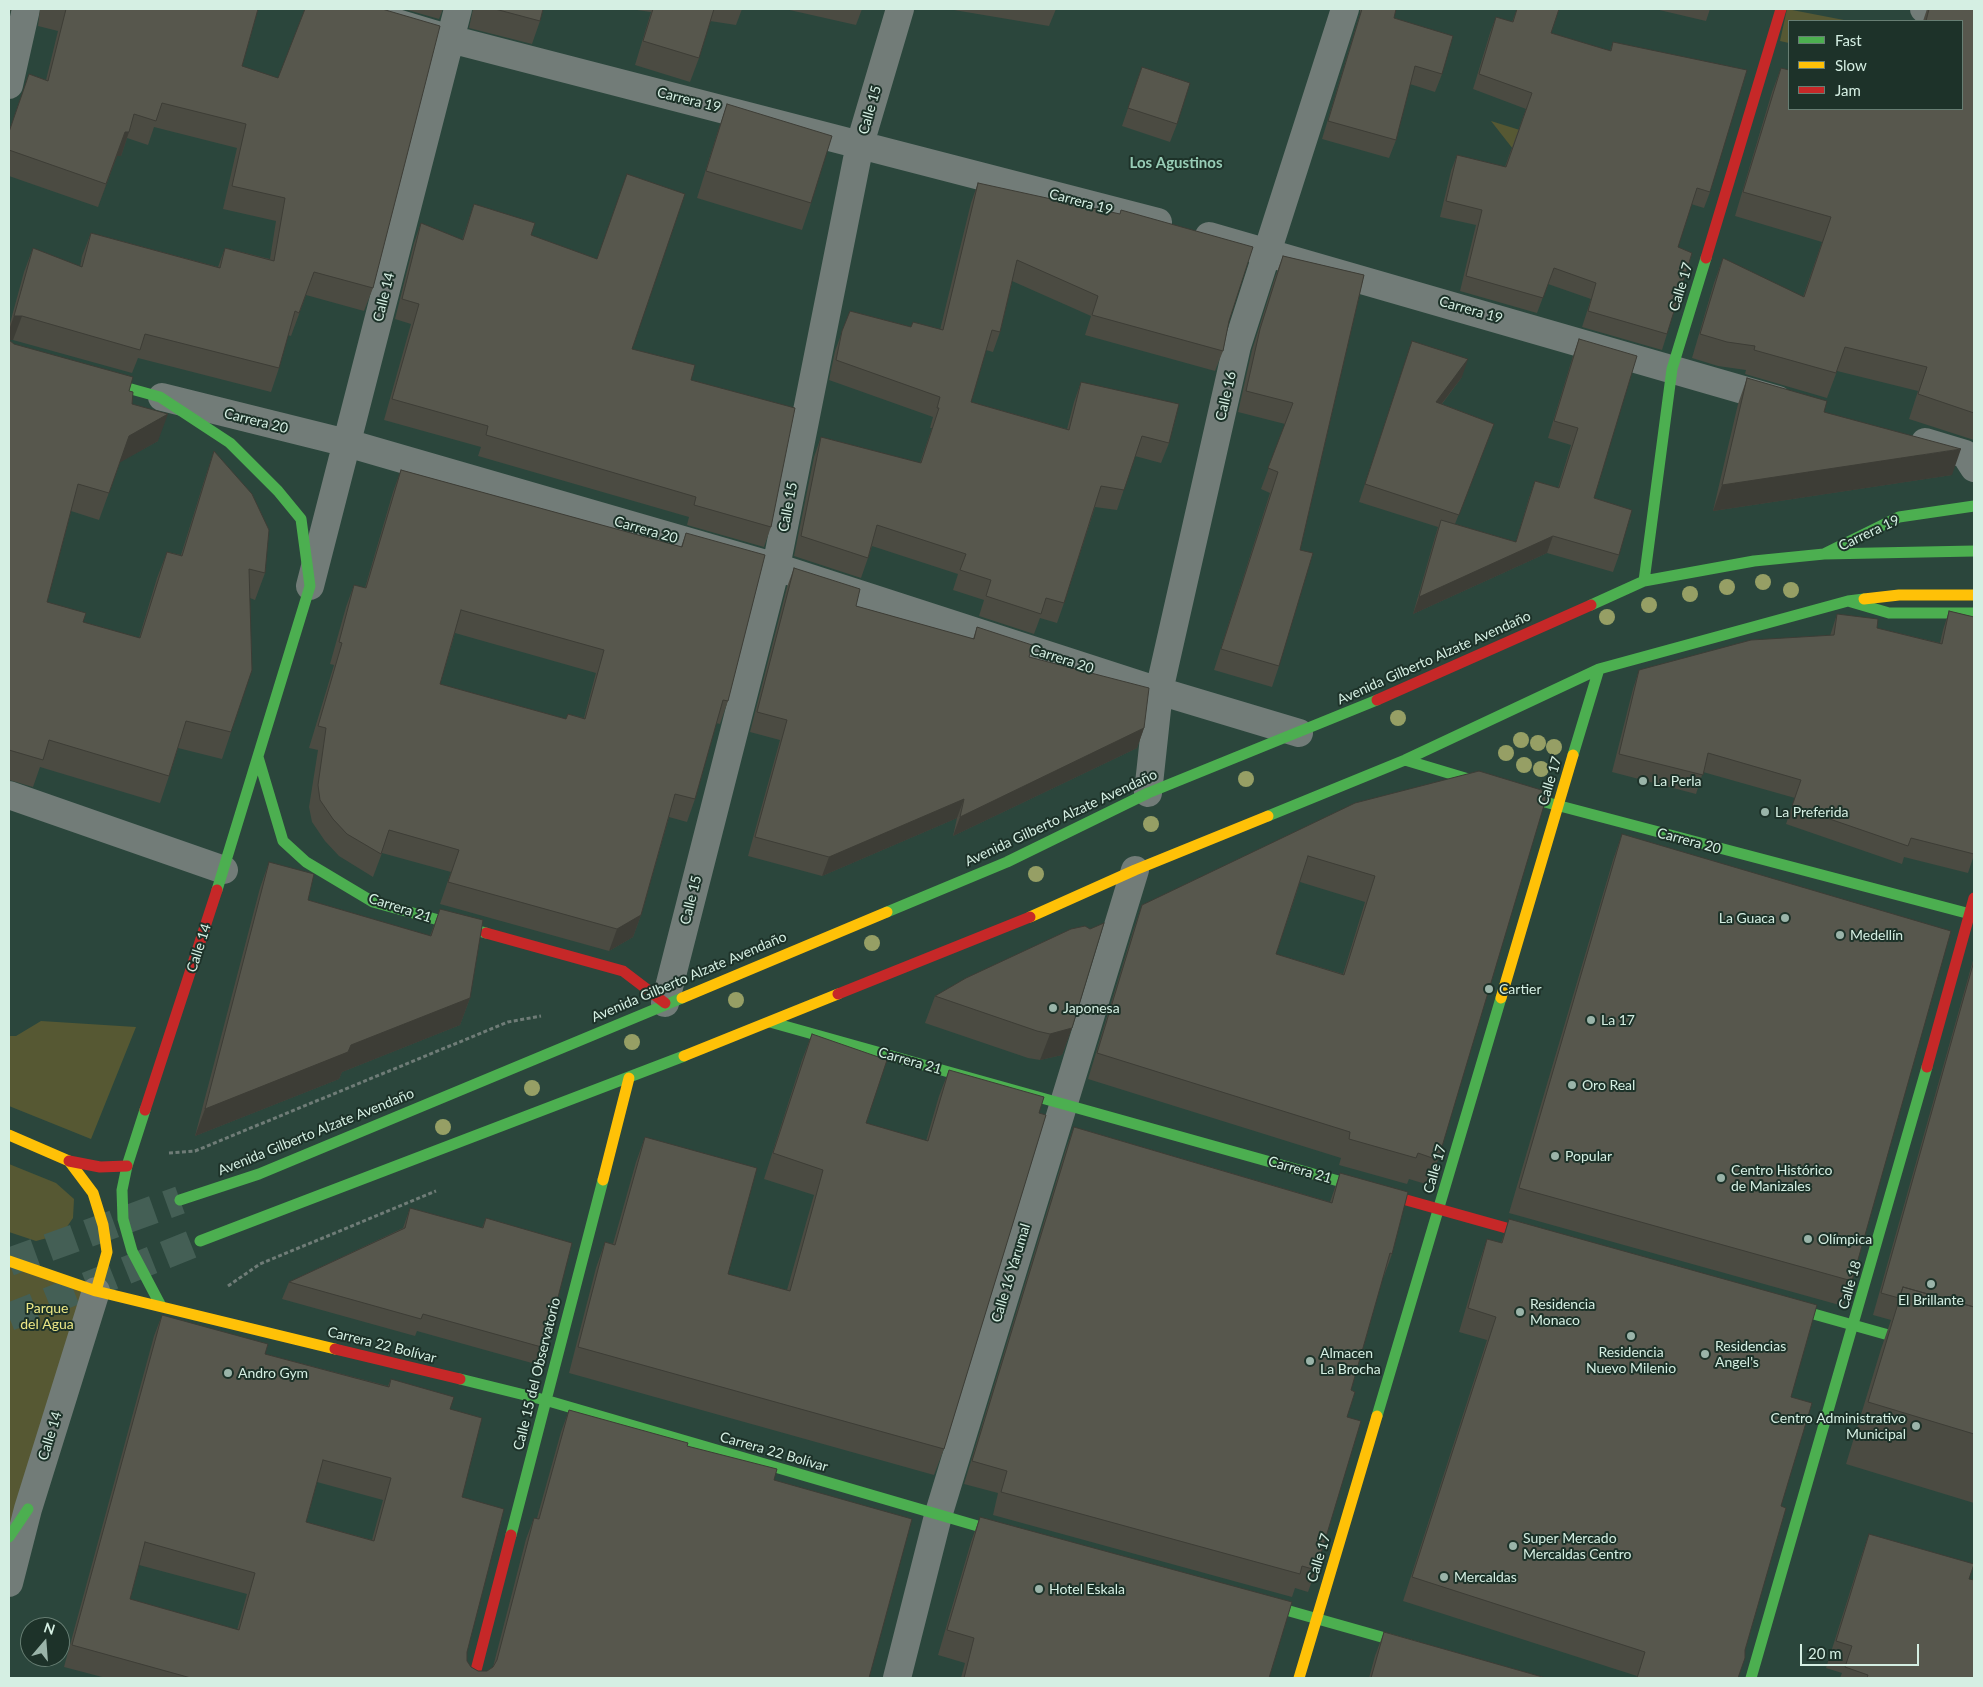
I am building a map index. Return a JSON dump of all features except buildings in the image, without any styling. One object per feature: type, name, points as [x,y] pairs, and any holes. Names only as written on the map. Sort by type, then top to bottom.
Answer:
[{"type":"main road","name":"Calle 17","points":[[1644,581],[1672,369],[1781,9]]},
{"type":"main road","name":"Carrera 20","points":[[85,376],[160,397],[230,443],[278,491]]},
{"type":"main road","name":"Calle 14","points":[[161,1306],[132,1250],[123,1219],[122,1190],[129,1162],[224,870],[310,586],[301,519],[278,491]]},
{"type":"main road","name":"Carrera 19","points":[[1824,554],[1899,517],[1974,506]]},
{"type":"main road","name":"Avenida Gilberto Alzate Avendaño","points":[[180,1200],[259,1174],[665,1002],[1007,862],[1148,792],[1300,733],[1474,659],[1644,581],[1754,561],[1824,554],[1974,551]]},
{"type":"main road","points":[[200,1241],[629,1078],[1027,918],[1135,870],[1405,760],[1599,669],[1848,601],[1899,595],[1974,595]]},
{"type":"main road","points":[[1848,601],[1889,613],[1974,613]]},
{"type":"main road","name":"Calle 17","points":[[1299,1678],[1599,669]]},
{"type":"main road","name":"Carrera 21","points":[[258,757],[282,841],[306,862],[372,902],[624,971],[665,1002]]},
{"type":"main road","points":[[1405,760],[1510,792]]},
{"type":"main road","name":"Carrera 20","points":[[1529,798],[1972,915]]},
{"type":"main road","name":"Calle 18","points":[[1751,1678],[1972,915],[1974,898]]},
{"type":"main road","name":"Carrera 21","points":[[770,1022],[1552,1241]]},
{"type":"main road","name":"Calle 15 del Observatorio","points":[[474,1678],[629,1078]]},
{"type":"main road","points":[[9,1135],[69,1161],[100,1167],[129,1162]]},
{"type":"main road","points":[[69,1161],[93,1193],[103,1225],[108,1252],[96,1291]]},
{"type":"main road","name":"Carrera 22 Bolívar","points":[[9,1261],[96,1291],[546,1400],[938,1516],[1023,1539]]},
{"type":"main road","points":[[1769,1302],[1974,1359]]},
{"type":"main road","points":[[9,1537],[28,1509]]},
{"type":"main road","points":[[1241,1598],[1428,1650]]},
{"type":"street","points":[[9,85],[26,9]]},
{"type":"street","name":"Carrera 19","points":[[350,9],[450,39],[1266,250],[1804,408]]},
{"type":"street","name":"Calle 14","points":[[310,586],[458,9]]},
{"type":"street","name":"Calle 15","points":[[665,1002],[776,567],[860,144],[900,9]]},
{"type":"street","name":"Calle 16","points":[[1148,792],[1159,691],[1237,346],[1266,250],[1345,9]]},
{"type":"street","points":[[1924,9],[1974,22]]},
{"type":"street","name":"Carrera 20","points":[[160,397],[347,443],[776,567],[1159,691],[1300,733]]},
{"type":"street","points":[[1899,435],[1965,454],[1974,468]]},
{"type":"street","points":[[9,795],[224,870]]},
{"type":"street","name":"Calle 16 Yarumal","points":[[897,1678],[938,1516],[1062,1103],[1135,870]]},
{"type":"street","name":"Calle 14","points":[[9,1583],[28,1509],[96,1291]]},
{"type":"path","points":[[129,1162],[195,1151],[508,1022],[544,1016]]},
{"type":"path","points":[[195,1315],[226,1288],[260,1264],[439,1190]]},
{"type":"green space","points":[[1787,9],[1844,20],[1788,20],[1788,43],[1780,41]]},
{"type":"green space","points":[[1491,121],[1561,143],[1546,191]]},
{"type":"green space","points":[[41,1021],[136,1027],[91,1139],[9,1106],[9,1036],[16,1036]]},
{"type":"green space","points":[[9,1164],[56,1183],[74,1199],[73,1218],[62,1234],[36,1241],[9,1232]]},
{"type":"green space","name":"Parque del Agua","points":[[9,1261],[96,1291],[9,1583]]},
{"type":"tunnel","points":[[9,1262],[180,1200]]},
{"type":"tunnel","points":[[9,1317],[200,1241]]},
{"type":"traffic: fast","points":[[1644,581],[1672,369],[1706,258]]},
{"type":"traffic: fast","points":[[95,379],[160,397],[230,443],[278,491],[301,519],[310,586],[217,890]]},
{"type":"traffic: fast","points":[[1824,554],[1899,517],[1974,506]]},
{"type":"traffic: fast","points":[[1591,605],[1644,581],[1754,561],[1824,554],[1974,551]]},
{"type":"traffic: fast","points":[[1268,816],[1405,760],[1599,669],[1848,601],[1864,599]]},
{"type":"traffic: fast","points":[[1848,601],[1889,613],[1974,613]]},
{"type":"traffic: fast","points":[[1573,755],[1599,669]]},
{"type":"traffic: fast","points":[[887,912],[1007,862],[1148,793],[1377,700]]},
{"type":"traffic: fast","points":[[258,757],[283,841],[306,862],[373,902],[486,933]]},
{"type":"traffic: fast","points":[[1405,760],[1495,787]]},
{"type":"traffic: fast","points":[[1541,801],[1974,915]]},
{"type":"traffic: fast","points":[[180,1200],[259,1174],[682,998]]},
{"type":"traffic: fast","points":[[1377,1416],[1501,998]]},
{"type":"traffic: fast","points":[[770,1022],[1392,1196]]},
{"type":"traffic: fast","points":[[200,1241],[684,1056]]},
{"type":"traffic: fast","points":[[1751,1678],[1927,1067]]},
{"type":"traffic: fast","points":[[145,1110],[127,1166],[122,1190],[123,1219],[132,1251],[161,1306]]},
{"type":"traffic: fast","points":[[511,1535],[603,1180]]},
{"type":"traffic: fast","points":[[1778,1304],[1974,1359]]},
{"type":"traffic: fast","points":[[460,1379],[545,1400],[1012,1536]]},
{"type":"traffic: fast","points":[[9,1537],[28,1509]]},
{"type":"traffic: fast","points":[[1254,1601],[1417,1647]]},
{"type":"traffic: slow","points":[[1864,599],[1899,595],[1974,595]]},
{"type":"traffic: slow","points":[[1501,998],[1573,755]]},
{"type":"traffic: slow","points":[[1030,917],[1135,870],[1268,816]]},
{"type":"traffic: slow","points":[[682,998],[887,912]]},
{"type":"traffic: slow","points":[[684,1056],[838,994]]},
{"type":"traffic: slow","points":[[603,1180],[629,1078]]},
{"type":"traffic: slow","points":[[9,1135],[69,1161],[93,1193],[103,1225],[107,1252],[96,1291]]},
{"type":"traffic: slow","points":[[9,1261],[96,1291],[335,1349]]},
{"type":"traffic: slow","points":[[1299,1678],[1377,1416]]},
{"type":"traffic: jam","points":[[1706,258],[1781,9]]},
{"type":"traffic: jam","points":[[1377,700],[1591,605]]},
{"type":"traffic: jam","points":[[145,1110],[217,890]]},
{"type":"traffic: jam","points":[[1927,1067],[1974,898]]},
{"type":"traffic: jam","points":[[838,994],[1030,917]]},
{"type":"traffic: jam","points":[[486,933],[623,971],[665,1003]]},
{"type":"traffic: jam","points":[[69,1161],[100,1167],[127,1166]]},
{"type":"traffic: jam","points":[[1392,1196],[1542,1238]]},
{"type":"traffic: jam","points":[[335,1349],[460,1379]]},
{"type":"traffic: jam","points":[[474,1678],[511,1535]]},
{"type":"place","name":"La Perla","points":[[1643,781]]},
{"type":"place","name":"La Preferida","points":[[1765,812]]},
{"type":"place","name":"La Guaca","points":[[1785,918]]},
{"type":"place","name":"Medellín","points":[[1840,935]]},
{"type":"place","name":"Cartier","points":[[1489,989]]},
{"type":"place","name":"Japonesa","points":[[1053,1008]]},
{"type":"place","name":"La 17","points":[[1591,1020]]},
{"type":"place","name":"Oro Real","points":[[1572,1085]]},
{"type":"place","name":"Popular","points":[[1555,1156]]},
{"type":"place","name":"Centro Histórico de Manizales","points":[[1721,1178]]},
{"type":"place","name":"Olímpica","points":[[1808,1239]]},
{"type":"place","name":"El Brillante","points":[[1931,1284]]},
{"type":"place","name":"Residencia Monaco","points":[[1520,1312]]},
{"type":"place","name":"Residencia Nuevo Milenio","points":[[1631,1336]]},
{"type":"place","name":"Residencias Angel's","points":[[1705,1354]]},
{"type":"place","name":"Almacen La Brocha","points":[[1310,1361]]},
{"type":"place","name":"Andro Gym","points":[[228,1373]]},
{"type":"place","name":"Centro Administrativo Municipal","points":[[1916,1426]]},
{"type":"place","name":"Super Mercado Mercaldas Centro","points":[[1513,1546]]},
{"type":"place","name":"Mercaldas","points":[[1444,1577]]},
{"type":"place","name":"Hotel Eskala","points":[[1039,1589]]},
{"type":"district","name":"Los Agustinos","points":[[1176,163]]}]
